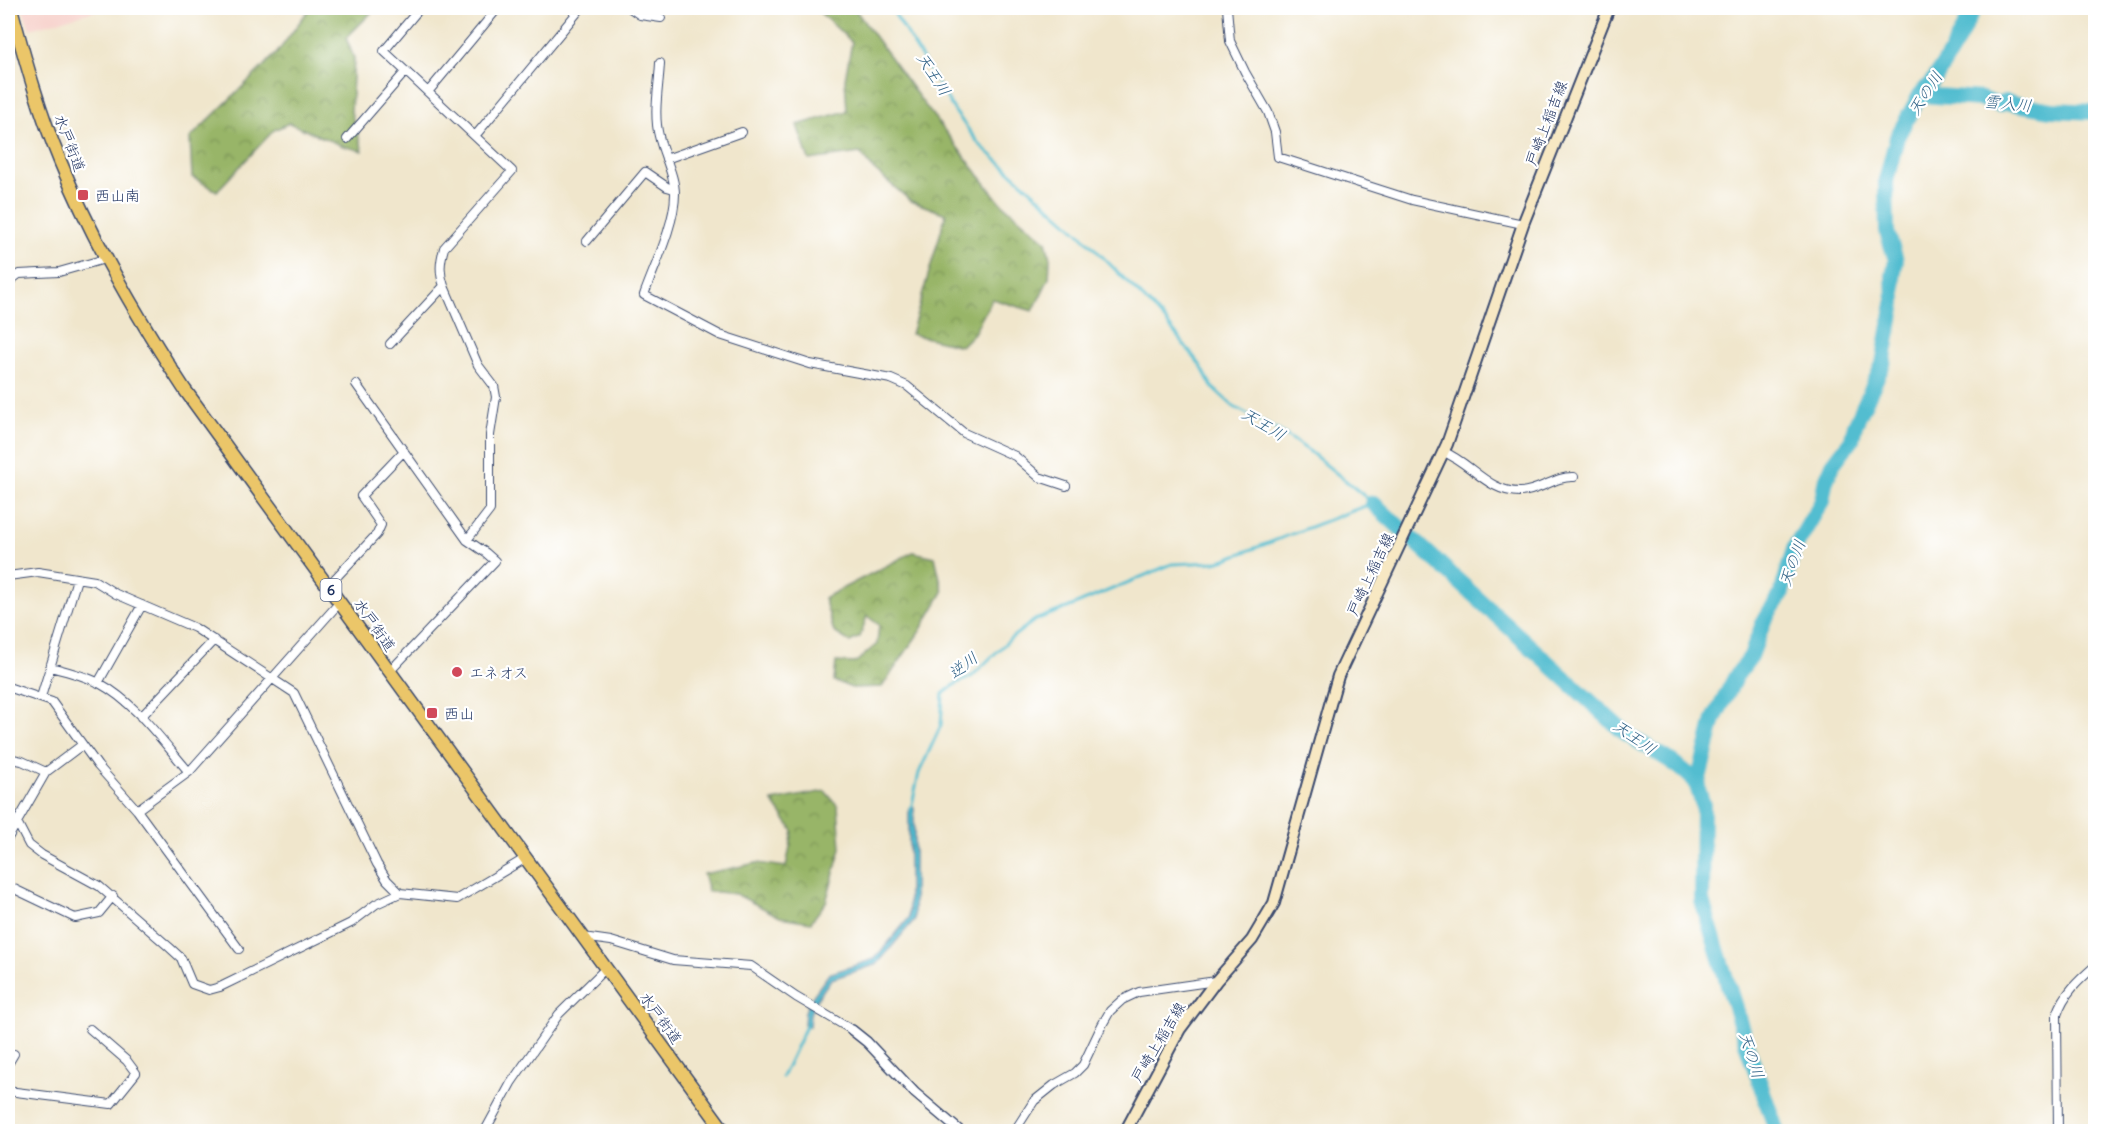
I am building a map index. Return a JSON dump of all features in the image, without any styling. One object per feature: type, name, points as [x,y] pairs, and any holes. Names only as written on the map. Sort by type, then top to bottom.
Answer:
[{"type":"highway","name":"水戸街道","points":[[9,8],[59,159],[105,259],[154,344],[185,390],[725,1131]]},
{"type":"main road","name":"戸崎上稲吉線","points":[[1125,1131],[1180,1029],[1216,981],[1252,940],[1274,903],[1336,682],[1444,452],[1523,224],[1609,8]]},
{"type":"street","points":[[420,8],[384,51],[512,171],[444,248],[439,263],[444,286],[478,365],[494,386],[496,397],[490,435],[490,510],[467,540]]},
{"type":"street","points":[[428,92],[498,8]]},
{"type":"street","points":[[475,136],[581,8]]},
{"type":"street","points":[[630,8],[640,15],[661,18]]},
{"type":"street","points":[[1227,8],[1230,41],[1268,112],[1275,132],[1278,157],[1412,200],[1523,224]]},
{"type":"street","points":[[660,63],[656,116],[658,135],[674,189],[674,205],[644,295],[720,335],[810,364],[891,379],[907,386],[964,433],[1015,456],[1040,477],[1066,486]]},
{"type":"street","points":[[347,139],[406,72]]},
{"type":"street","points":[[666,159],[742,132]]},
{"type":"street","points":[[587,241],[645,172],[667,188],[674,189]]},
{"type":"street","points":[[8,289],[11,280],[19,273],[59,272],[105,259]]},
{"type":"street","points":[[390,344],[444,286]]},
{"type":"street","points":[[356,384],[467,540],[495,561],[390,671]]},
{"type":"street","points":[[328,586],[377,534],[381,525],[362,496],[368,486],[404,452]]},
{"type":"street","points":[[1444,452],[1455,456],[1486,480],[1507,491],[1522,492],[1565,476],[1574,477]]},
{"type":"street","points":[[8,576],[38,572],[94,581],[116,594],[178,620],[214,640],[294,693],[377,864],[387,880],[400,893]]},
{"type":"street","points":[[41,697],[77,579]]},
{"type":"street","points":[[137,810],[189,772],[340,602]]},
{"type":"street","points":[[98,683],[142,605]]},
{"type":"street","points":[[141,717],[214,640]]},
{"type":"street","points":[[50,667],[82,676],[115,693],[141,717],[189,772]]},
{"type":"street","points":[[8,687],[52,702],[82,744],[137,810],[239,949]]},
{"type":"street","points":[[8,838],[46,772],[82,744]]},
{"type":"street","points":[[8,758],[22,761],[46,772]]},
{"type":"street","points":[[8,817],[17,822],[29,845],[42,855],[113,896],[181,958],[192,984],[209,990],[220,987],[351,923],[376,904],[400,893],[457,899],[526,858]]},
{"type":"street","points":[[8,886],[75,918],[99,912],[113,896]]},
{"type":"street","points":[[583,937],[611,941],[673,960],[751,966],[806,1003],[852,1030],[867,1042],[915,1093],[961,1131]]},
{"type":"street","points":[[2058,1131],[2057,1015],[2061,1001],[2074,985],[2096,965]]},
{"type":"street","points":[[486,1129],[511,1083],[558,1014],[606,968]]},
{"type":"street","points":[[1014,1131],[1034,1101],[1083,1065],[1106,1018],[1115,1005],[1139,992],[1216,981]]},
{"type":"street","points":[[8,1091],[111,1104],[136,1073],[127,1060],[90,1029]]},
{"type":"street","points":[[8,1064],[14,1054]]},
{"type":"shaded area","points":[[22,8],[106,8],[30,29]]},
{"type":"green space","points":[[310,8],[376,8],[346,38],[354,58],[351,112],[363,151],[343,146],[289,123],[274,130],[217,191],[192,177],[190,138],[277,53]]},
{"type":"green space","points":[[815,8],[854,8],[999,201],[1046,241],[1050,258],[1049,278],[1033,311],[992,299],[974,333],[961,346],[911,334],[946,214],[911,201],[873,169],[860,153],[809,160],[797,125],[847,111],[845,79],[852,42]]},
{"type":"green space","points":[[913,552],[935,557],[943,592],[920,631],[882,687],[852,688],[834,681],[836,662],[855,663],[877,644],[879,625],[867,616],[860,637],[850,642],[834,632],[824,598]]},
{"type":"green space","points":[[825,791],[838,806],[841,848],[826,902],[811,922],[780,917],[736,894],[708,891],[703,874],[757,863],[786,867],[793,831],[772,801]]},
{"type":"water","points":[[909,808],[914,808],[914,920],[877,964],[831,979],[814,1003],[809,1026],[804,1025],[805,1012],[810,1000],[829,974],[875,959],[909,918]]},
{"type":"waterway","name":"天王川","points":[[891,8],[956,113],[979,144],[1079,233],[1163,318],[1201,366],[1212,387],[1234,407],[1283,433],[1309,451],[1373,503],[1229,558],[1215,562],[1172,564],[1035,620],[1010,639],[971,677],[957,683],[943,694],[941,725],[919,773],[911,809]]},
{"type":"waterway","name":"天の川","points":[[1777,1132],[1747,1046],[1702,901],[1703,805],[1697,786],[1714,719],[1736,676],[1751,656],[1765,618],[1781,595],[1794,549],[1822,501],[1825,483],[1833,464],[1852,439],[1855,425],[1883,364],[1894,303],[1893,276],[1896,260],[1887,232],[1886,181],[1897,137],[1920,95],[1935,78],[1955,45],[1974,8]]},
{"type":"waterway","name":"雪入川","points":[[1920,95],[1982,99],[1999,105],[2005,102],[2052,110],[2096,112]]},
{"type":"waterway","name":"天王川","points":[[1373,503],[1627,735],[1673,763],[1698,784]]},
{"type":"waterway","name":"逆川","points":[[782,1077],[807,1024]]},
{"type":"place","name":"西山南","points":[[83,195]]},
{"type":"place","name":"エネオス","points":[[457,672]]},
{"type":"place","name":"西山","points":[[432,713]]}]
